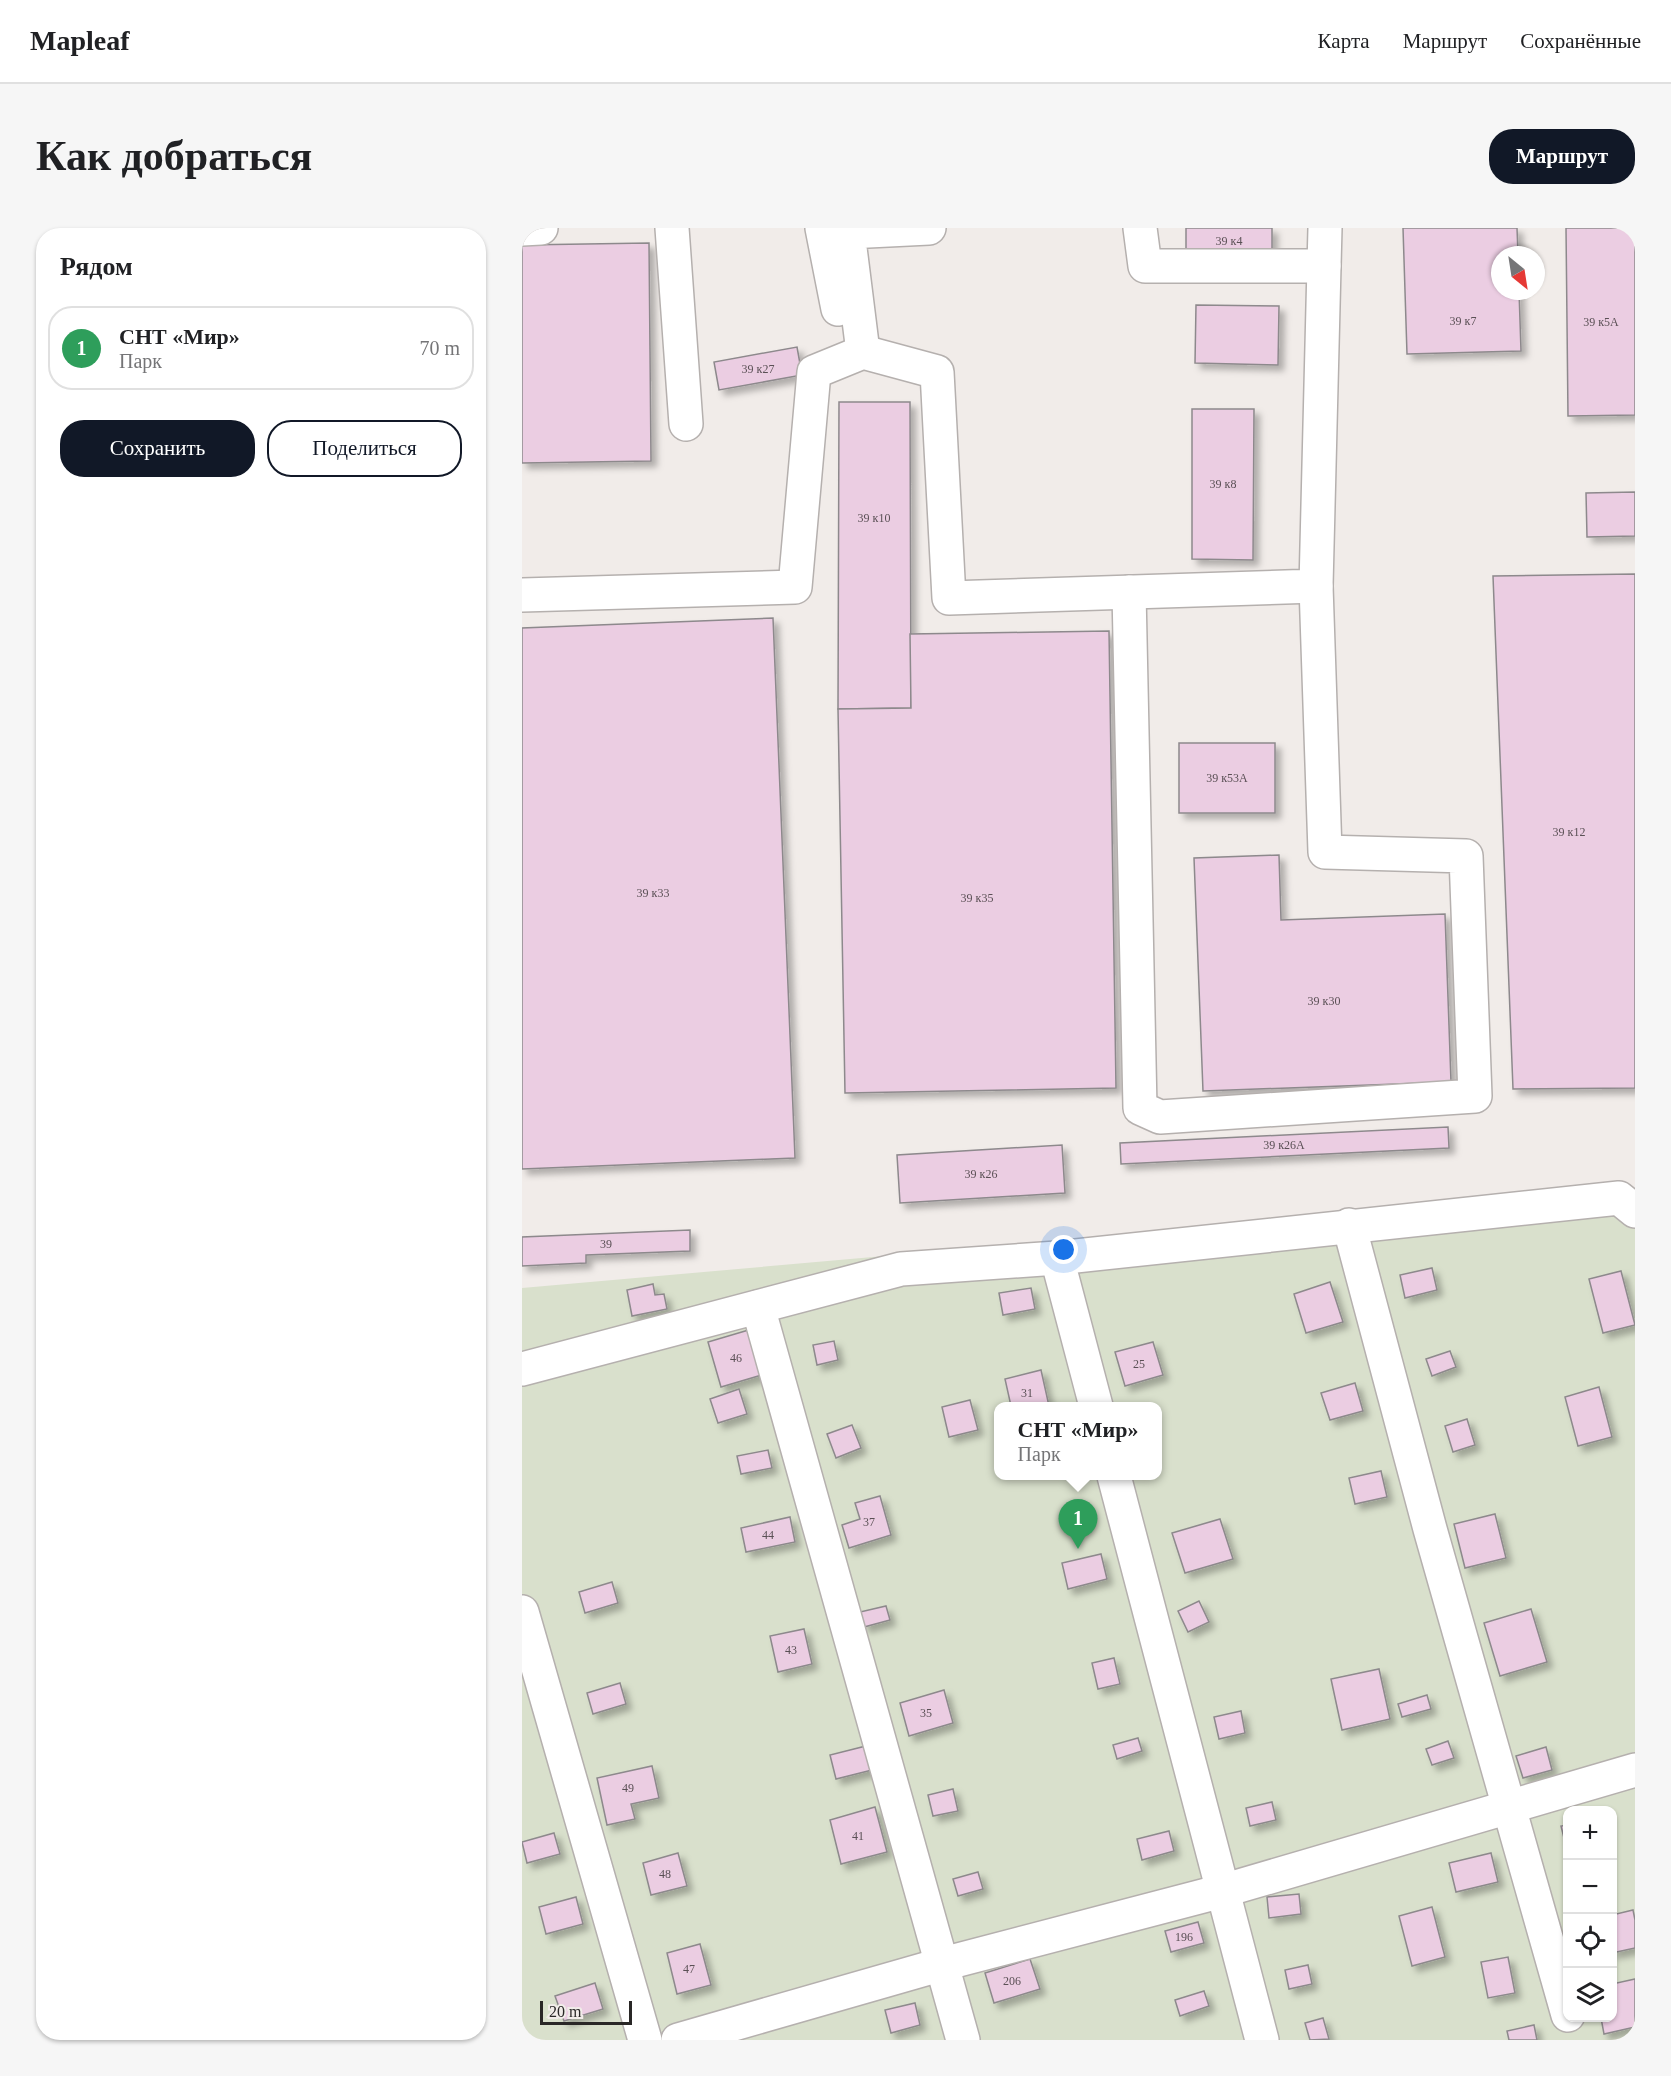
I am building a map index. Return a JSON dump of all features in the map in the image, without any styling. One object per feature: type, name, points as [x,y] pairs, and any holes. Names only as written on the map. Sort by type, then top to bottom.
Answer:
[{"type":"lane","points":[[522,229],[541,228]]},
{"type":"lane","points":[[672,228],[686,424]]},
{"type":"lane","points":[[822,228],[856,355]]},
{"type":"lane","points":[[856,355],[848,232],[929,228]]},
{"type":"lane","points":[[1140,228],[1145,266],[1324,266]]},
{"type":"lane","points":[[1130,592],[1140,1108],[1160,1117],[1475,1096],[1466,856],[1325,852],[1316,586],[1325,228]]},
{"type":"lane","points":[[522,595],[795,587],[814,372],[856,355],[937,372],[949,598],[1316,586]]},
{"type":"lane","points":[[522,1369],[902,1269],[1057,1258],[1349,1225],[1619,1198],[1635,1211]]},
{"type":"lane","points":[[1349,1225],[1430,1530],[1563,1998]]},
{"type":"lane","points":[[1057,1258],[1095,1402]]},
{"type":"lane","points":[[758,1307],[963,2040]]},
{"type":"lane","points":[[1115,1480],[1262,2040]]},
{"type":"lane","points":[[522,1612],[645,2040]]},
{"type":"lane","points":[[678,2040],[943,1964],[1222,1891],[1635,1770]]},
{"type":"lane","points":[[1570,2022],[1574,2040]]},
{"type":"green space","points":[[1635,1190],[1635,2040],[522,2040],[522,1288]]},
{"type":"building","points":[[1186,228],[1272,228],[1272,253],[1186,253]]},
{"type":"building","points":[[1403,228],[1517,228],[1518,246],[1491,246],[1491,300],[1519,300],[1521,351],[1407,354]]},
{"type":"building","points":[[1566,228],[1635,228],[1635,415],[1568,416]]},
{"type":"building","points":[[649,243],[651,461],[522,463],[522,245]]},
{"type":"building","points":[[1196,305],[1279,306],[1278,365],[1195,363]]},
{"type":"building","points":[[797,347],[802,375],[719,390],[714,362]]},
{"type":"building","points":[[839,402],[910,402],[911,708],[838,709]]},
{"type":"building","points":[[1192,409],[1254,409],[1253,560],[1192,559]]},
{"type":"building","points":[[1635,492],[1635,536],[1587,537],[1586,493]]},
{"type":"building","points":[[1635,574],[1635,1088],[1513,1089],[1493,576]]},
{"type":"building","points":[[773,618],[795,1158],[522,1169],[522,628]]},
{"type":"building","points":[[1109,631],[1116,1088],[845,1093],[838,709],[911,708],[910,634]]},
{"type":"building","points":[[1179,743],[1275,743],[1275,813],[1179,813]]},
{"type":"building","points":[[1279,855],[1281,920],[1445,914],[1451,1082],[1203,1091],[1194,858]]},
{"type":"building","points":[[1448,1127],[1449,1148],[1121,1164],[1120,1143]]},
{"type":"building","points":[[1062,1145],[1065,1193],[900,1203],[897,1155]]},
{"type":"building","points":[[690,1230],[690,1251],[586,1255],[586,1263],[522,1266],[522,1237]]},
{"type":"building","points":[[1432,1268],[1437,1290],[1405,1298],[1400,1275]]},
{"type":"building","points":[[1621,1271],[1635,1325],[1603,1333],[1589,1279]]},
{"type":"building","points":[[1330,1282],[1343,1322],[1306,1333],[1294,1294]]},
{"type":"building","points":[[653,1284],[655,1295],[664,1294],[667,1309],[632,1316],[627,1290]]},
{"type":"building","points":[[1031,1288],[1035,1309],[1003,1315],[999,1293]]},
{"type":"building","points":[[752,1329],[765,1374],[721,1387],[708,1342]]},
{"type":"building","points":[[834,1341],[838,1360],[817,1365],[813,1345]]},
{"type":"building","points":[[1153,1342],[1163,1375],[1125,1386],[1115,1352]]},
{"type":"building","points":[[1450,1351],[1456,1367],[1432,1376],[1426,1359]]},
{"type":"building","points":[[1041,1370],[1048,1402],[1010,1402],[1005,1379]]},
{"type":"building","points":[[1355,1383],[1363,1411],[1330,1420],[1321,1393]]},
{"type":"building","points":[[1599,1387],[1612,1437],[1578,1446],[1565,1397]]},
{"type":"building","points":[[739,1389],[747,1414],[718,1423],[710,1399]]},
{"type":"building","points":[[970,1400],[978,1430],[949,1437],[942,1407]]},
{"type":"building","points":[[1467,1419],[1475,1445],[1453,1452],[1445,1426]]},
{"type":"building","points":[[852,1425],[861,1448],[836,1458],[827,1434]]},
{"type":"building","points":[[768,1450],[772,1468],[741,1474],[737,1456]]},
{"type":"building","points":[[1381,1471],[1387,1497],[1355,1504],[1349,1478]]},
{"type":"building","points":[[880,1496],[891,1535],[849,1548],[842,1525],[860,1519],[855,1503]]},
{"type":"building","points":[[1495,1514],[1506,1558],[1465,1568],[1454,1524]]},
{"type":"building","points":[[790,1517],[795,1542],[746,1552],[741,1528]]},
{"type":"building","points":[[1220,1519],[1233,1559],[1185,1573],[1172,1533]]},
{"type":"building","points":[[1101,1554],[1107,1579],[1068,1589],[1062,1563]]},
{"type":"building","points":[[612,1582],[618,1603],[585,1613],[579,1592]]},
{"type":"building","points":[[1199,1601],[1209,1622],[1188,1632],[1178,1611]]},
{"type":"building","points":[[886,1606],[890,1620],[864,1627],[860,1612]]},
{"type":"building","points":[[1531,1609],[1547,1662],[1500,1676],[1484,1623]]},
{"type":"building","points":[[804,1629],[812,1664],[778,1672],[770,1636]]},
{"type":"building","points":[[1114,1658],[1120,1684],[1098,1689],[1092,1663]]},
{"type":"building","points":[[1379,1669],[1390,1719],[1342,1730],[1331,1679]]},
{"type":"building","points":[[620,1683],[626,1704],[593,1714],[587,1693]]},
{"type":"building","points":[[944,1690],[953,1723],[909,1736],[900,1703]]},
{"type":"building","points":[[1427,1695],[1431,1709],[1402,1717],[1398,1704]]},
{"type":"building","points":[[1241,1711],[1245,1733],[1219,1739],[1214,1717]]},
{"type":"building","points":[[1138,1738],[1142,1751],[1117,1759],[1113,1745]]},
{"type":"building","points":[[1448,1741],[1454,1758],[1432,1765],[1426,1749]]},
{"type":"building","points":[[866,1746],[872,1770],[836,1779],[830,1755]]},
{"type":"building","points":[[1546,1747],[1552,1770],[1523,1778],[1516,1756]]},
{"type":"building","points":[[652,1766],[659,1798],[631,1804],[635,1819],[607,1825],[597,1778]]},
{"type":"building","points":[[953,1789],[958,1811],[933,1816],[928,1795]]},
{"type":"building","points":[[1272,1802],[1276,1820],[1250,1826],[1246,1808]]},
{"type":"building","points":[[875,1807],[887,1852],[841,1864],[830,1820]]},
{"type":"building","points":[[1169,1831],[1174,1851],[1142,1860],[1137,1839]]},
{"type":"building","points":[[554,1833],[560,1854],[527,1863],[522,1842]]},
{"type":"building","points":[[678,1853],[687,1886],[651,1895],[643,1863]]},
{"type":"building","points":[[1491,1853],[1498,1882],[1456,1892],[1449,1863]]},
{"type":"building","points":[[978,1872],[983,1889],[958,1896],[953,1879]]},
{"type":"building","points":[[1299,1894],[1301,1914],[1269,1918],[1267,1897]]},
{"type":"building","points":[[576,1897],[583,1924],[546,1934],[539,1907]]},
{"type":"building","points":[[1432,1907],[1445,1957],[1412,1966],[1399,1916]]},
{"type":"building","points":[[1633,1910],[1635,1948],[1617,1952],[1617,1914]]},
{"type":"building","points":[[1198,1922],[1204,1943],[1171,1952],[1165,1931]]},
{"type":"building","points":[[700,1944],[711,1985],[677,1994],[667,1953]]},
{"type":"building","points":[[1508,1957],[1515,1993],[1488,1998],[1481,1962]]},
{"type":"building","points":[[1030,1959],[1040,1989],[994,2003],[985,1973]]},
{"type":"building","points":[[1308,1965],[1312,1984],[1289,1989],[1285,1970]]},
{"type":"building","points":[[1635,1979],[1635,2027],[1604,2034],[1602,2022],[1617,2022],[1617,1983]]},
{"type":"building","points":[[595,1983],[603,2009],[564,2021],[555,1996]]},
{"type":"building","points":[[1204,1991],[1209,2006],[1180,2016],[1175,2000]]},
{"type":"building","points":[[915,2003],[920,2025],[891,2033],[885,2010]]},
{"type":"building","points":[[1323,2018],[1329,2039],[1310,2040],[1305,2023]]},
{"type":"building","points":[[1534,2025],[1537,2040],[1509,2040],[1507,2031]]},
{"type":"place","name":"СНТ «Мир»","points":[[1078,1549]]}]
